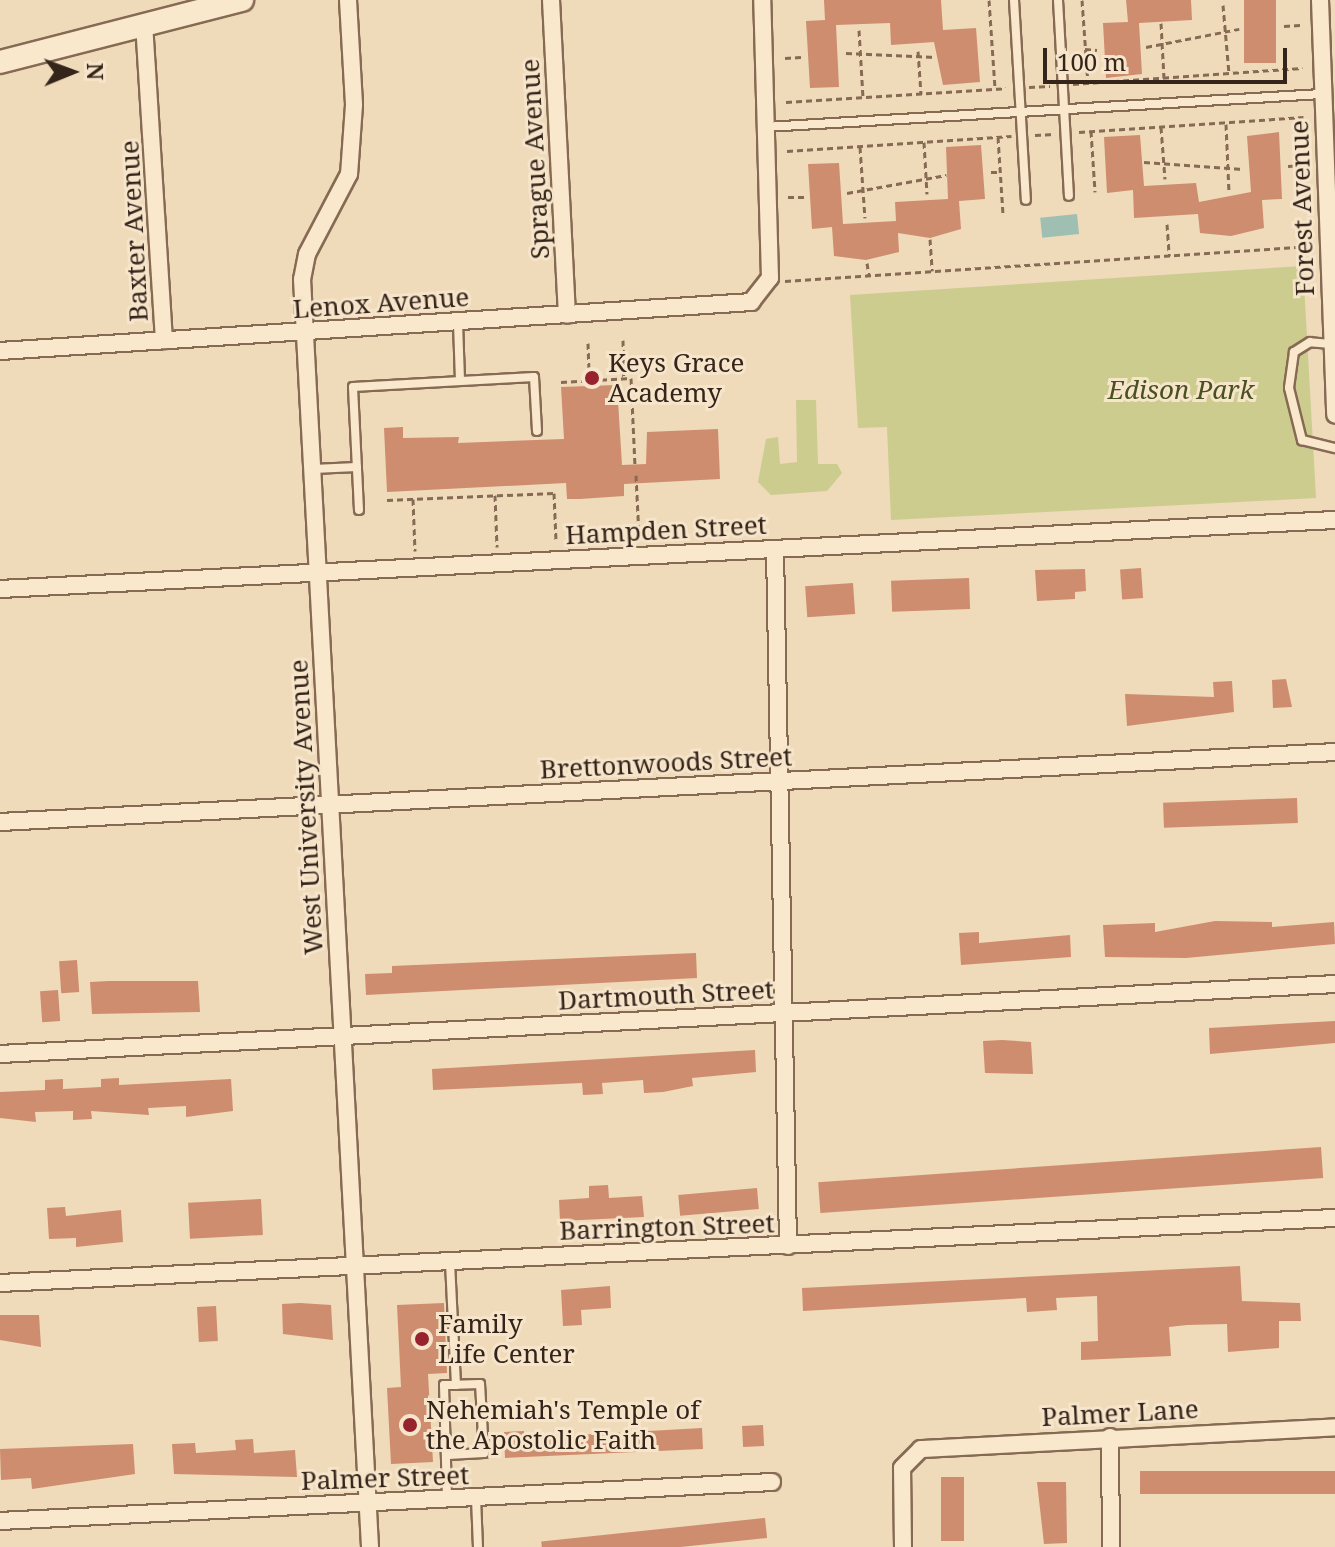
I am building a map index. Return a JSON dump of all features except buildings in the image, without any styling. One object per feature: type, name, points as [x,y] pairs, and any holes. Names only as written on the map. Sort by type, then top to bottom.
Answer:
[{"type":"main road","points":[[0,62],[242,0]]},
{"type":"street","name":"West University Avenue","points":[[348,0],[353,74],[349,174],[307,254],[304,332],[370,1547]]},
{"type":"street","name":"Sprague Avenue","points":[[551,0],[567,315]]},
{"type":"street","points":[[762,0],[765,127]]},
{"type":"street","name":"Forest Avenue","points":[[1320,0],[1328,51],[1322,94],[1335,415]]},
{"type":"street","name":"Baxter Avenue","points":[[144,23],[164,340]]},
{"type":"street","name":"Lenox Avenue","points":[[0,351],[745,303],[762,294],[770,278],[765,127]]},
{"type":"street","name":"Hampden Street","points":[[0,589],[1335,520]]},
{"type":"street","points":[[775,549],[788,1246]]},
{"type":"street","name":"Brettonwoods Street","points":[[0,822],[1335,752]]},
{"type":"street","name":"Dartmouth Street","points":[[0,1054],[1335,984]]},
{"type":"street","name":"Barrington Street","points":[[0,1283],[1335,1218]]},
{"type":"street","name":"Palmer Lane","points":[[903,1547],[902,1468],[909,1454],[1110,1437],[1335,1427]]},
{"type":"street","points":[[1110,1437],[1111,1547]]},
{"type":"street","name":"Palmer Street","points":[[0,1521],[772,1482]]},
{"type":"lane","points":[[1014,0],[1026,200]]},
{"type":"lane","points":[[1058,0],[1069,196]]},
{"type":"lane","points":[[765,127],[1322,94]]},
{"type":"lane","points":[[458,323],[460,381]]},
{"type":"lane","points":[[1331,344],[1310,342],[1294,352],[1289,388],[1302,440],[1335,448]]},
{"type":"lane","points":[[359,510],[353,387],[534,377],[537,431]]},
{"type":"lane","points":[[312,469],[357,467]]},
{"type":"lane","points":[[450,1260],[456,1385]]},
{"type":"lane","points":[[447,1500],[444,1385],[480,1384],[484,1453],[448,1455]]},
{"type":"lane","points":[[476,1498],[478,1547]]},
{"type":"path","points":[[989,0],[989,56],[995,89]]},
{"type":"path","points":[[1082,0],[1088,83]]},
{"type":"path","points":[[1223,5],[1229,73]]},
{"type":"path","points":[[1161,23],[1164,78]]},
{"type":"path","points":[[1284,26],[1300,25]]},
{"type":"path","points":[[1146,47],[1239,29]]},
{"type":"path","points":[[859,30],[863,97]]},
{"type":"path","points":[[1085,49],[1097,50]]},
{"type":"path","points":[[918,51],[921,94]]},
{"type":"path","points":[[846,53],[919,59],[936,57]]},
{"type":"path","points":[[785,58],[801,57]]},
{"type":"path","points":[[1071,84],[1302,68]]},
{"type":"path","points":[[1026,87],[1056,85]]},
{"type":"path","points":[[786,102],[1012,88]]},
{"type":"path","points":[[1074,132],[1303,117]]},
{"type":"path","points":[[1226,123],[1229,192]]},
{"type":"path","points":[[1161,127],[1165,179]]},
{"type":"path","points":[[1091,131],[1095,192]]},
{"type":"path","points":[[1030,135],[1059,133]]},
{"type":"path","points":[[787,151],[1015,136]]},
{"type":"path","points":[[998,137],[1003,214]]},
{"type":"path","points":[[924,142],[927,194]]},
{"type":"path","points":[[860,147],[865,218]]},
{"type":"path","points":[[1144,162],[1164,161],[1228,170],[1243,169]]},
{"type":"path","points":[[1093,166],[1099,165]]},
{"type":"path","points":[[1288,166],[1304,165]]},
{"type":"path","points":[[991,172],[1000,172]]},
{"type":"path","points":[[847,193],[863,193],[926,176],[946,175]]},
{"type":"path","points":[[788,197],[804,197]]},
{"type":"path","points":[[1167,224],[1169,257]]},
{"type":"path","points":[[930,239],[932,272]]},
{"type":"path","points":[[780,281],[1316,246]]},
{"type":"path","points":[[867,263],[869,276]]},
{"type":"path","points":[[623,340],[624,379]]},
{"type":"path","points":[[588,343],[589,381]]},
{"type":"path","points":[[561,382],[631,378],[635,465]]},
{"type":"path","points":[[636,475],[639,537]]},
{"type":"path","points":[[387,500],[554,493],[556,541]]},
{"type":"path","points":[[495,495],[497,554]]},
{"type":"path","points":[[413,499],[416,557]]},
{"type":"green space","name":"Edison Park","points":[[1303,266],[1316,498],[891,520],[887,427],[858,428],[850,295]]},
{"type":"green space","points":[[796,400],[816,400],[818,464],[837,464],[842,473],[827,491],[771,495],[758,482],[766,439],[778,437],[780,464],[797,462]]},
{"type":"shaded area","points":[[1077,214],[1079,234],[1042,238],[1040,218]]},
{"type":"place","name":"Keys Grace Academy","points":[[592,378]]},
{"type":"place","name":"Family Life Center","points":[[422,1339]]},
{"type":"place","name":"Nehemiah's Temple of the Apostolic Faith","points":[[410,1425]]}]
